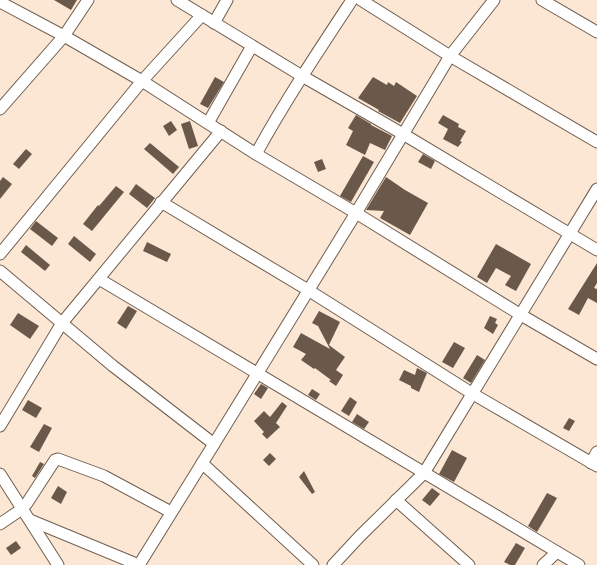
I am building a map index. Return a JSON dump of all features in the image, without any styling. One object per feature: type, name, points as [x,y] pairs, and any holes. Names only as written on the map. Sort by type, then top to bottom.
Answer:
[{"type":"street","points":[[0,109],[64,36],[88,0]]},
{"type":"street","points":[[177,0],[302,76],[403,134],[597,250]]},
{"type":"street","points":[[214,23],[227,0]]},
{"type":"street","points":[[256,154],[302,76],[352,0]]},
{"type":"street","points":[[361,0],[450,56],[597,142]]},
{"type":"street","points":[[30,520],[139,565],[356,213],[450,56],[494,0]]},
{"type":"street","points":[[542,0],[597,32]]},
{"type":"street","points":[[0,2],[64,36],[142,81],[256,154],[356,213],[521,315],[597,359]]},
{"type":"street","points":[[0,254],[142,81],[202,15]]},
{"type":"street","points":[[208,123],[252,46]]},
{"type":"street","points":[[0,426],[62,323],[221,131]]},
{"type":"street","points":[[333,565],[424,473],[597,189]]},
{"type":"street","points":[[161,202],[308,290],[473,394],[594,465],[597,452]]},
{"type":"street","points":[[0,271],[113,366],[214,444]]},
{"type":"street","points":[[99,279],[579,565]]},
{"type":"street","points":[[0,524],[22,509],[55,460],[58,459],[104,476],[171,512]]},
{"type":"street","points":[[202,463],[313,565]]},
{"type":"street","points":[[0,474],[58,565]]},
{"type":"street","points":[[396,500],[469,565]]},
{"type":"street","points":[[543,565],[557,552]]},
{"type":"building","points":[[54,0],[77,0],[71,10]]},
{"type":"building","points":[[215,77],[224,82],[208,108],[200,104]]},
{"type":"building","points":[[373,77],[387,85],[388,82],[394,86],[396,82],[417,96],[400,123],[358,98]]},
{"type":"building","points":[[356,115],[392,136],[385,150],[370,143],[365,155],[346,145],[353,131],[348,128]]},
{"type":"building","points":[[443,115],[459,124],[458,127],[466,131],[460,141],[462,142],[458,147],[443,139],[448,129],[438,123]]},
{"type":"building","points":[[171,121],[177,130],[169,136],[163,126]]},
{"type":"building","points":[[190,121],[198,146],[189,149],[181,124]]},
{"type":"building","points":[[150,143],[179,167],[173,174],[144,149]]},
{"type":"building","points":[[26,149],[32,154],[19,169],[13,164]]},
{"type":"building","points":[[423,154],[435,161],[431,169],[418,162]]},
{"type":"building","points":[[363,156],[374,162],[351,202],[340,196]]},
{"type":"building","points":[[322,159],[326,169],[318,172],[314,162]]},
{"type":"building","points":[[3,177],[12,184],[0,199],[0,181]]},
{"type":"building","points":[[386,177],[428,203],[410,235],[380,218],[384,211],[366,210]]},
{"type":"building","points":[[136,184],[155,198],[147,208],[129,194]]},
{"type":"building","points":[[116,186],[124,192],[92,231],[83,224]]},
{"type":"building","points":[[36,221],[58,238],[52,246],[30,229]]},
{"type":"building","points":[[74,236],[96,254],[90,262],[68,244]]},
{"type":"building","points":[[147,242],[171,254],[167,262],[143,251]]},
{"type":"building","points":[[496,244],[531,264],[516,291],[505,285],[511,276],[496,268],[487,283],[477,277]]},
{"type":"building","points":[[26,245],[50,265],[45,271],[21,252]]},
{"type":"building","points":[[597,263],[597,283],[594,288],[597,289],[597,303],[588,298],[579,315],[568,309]]},
{"type":"building","points":[[128,306],[137,311],[126,329],[117,323]]},
{"type":"building","points":[[319,311],[340,322],[329,345],[345,357],[336,370],[343,375],[336,386],[329,381],[331,380],[315,368],[314,369],[301,360],[306,354],[293,347],[301,333],[330,349],[318,326],[312,323]]},
{"type":"building","points":[[18,313],[39,326],[30,339],[10,325]]},
{"type":"building","points":[[490,316],[497,319],[495,323],[498,325],[493,334],[484,328]]},
{"type":"building","points":[[454,342],[465,348],[453,368],[442,362]]},
{"type":"building","points":[[477,355],[485,360],[471,383],[463,378]]},
{"type":"building","points":[[417,368],[427,373],[419,392],[399,380],[404,370],[415,375]]},
{"type":"building","points":[[261,384],[268,388],[261,399],[254,394]]},
{"type":"building","points":[[312,389],[320,394],[316,400],[308,395]]},
{"type":"building","points":[[350,397],[357,402],[349,416],[341,411]]},
{"type":"building","points":[[28,400],[42,408],[36,418],[22,410]]},
{"type":"building","points":[[282,402],[287,406],[276,423],[280,427],[267,439],[262,434],[264,432],[254,421],[264,411],[270,417]]},
{"type":"building","points":[[357,414],[369,422],[364,429],[352,422]]},
{"type":"building","points":[[569,418],[575,421],[569,431],[563,428]]},
{"type":"building","points":[[44,424],[52,428],[39,452],[30,447]]},
{"type":"building","points":[[452,450],[467,458],[454,482],[439,474]]},
{"type":"building","points":[[270,453],[276,459],[269,466],[263,460]]},
{"type":"building","points":[[40,462],[44,464],[35,478],[32,476]]},
{"type":"building","points":[[304,471],[315,492],[312,494],[299,477]]},
{"type":"building","points":[[58,486],[67,492],[61,504],[51,498]]},
{"type":"building","points":[[432,488],[440,494],[430,506],[422,500]]},
{"type":"building","points":[[547,493],[557,498],[537,532],[528,526]]},
{"type":"building","points":[[16,541],[21,548],[11,555],[6,548]]},
{"type":"building","points":[[516,543],[525,548],[515,565],[510,565],[504,562]]}]
